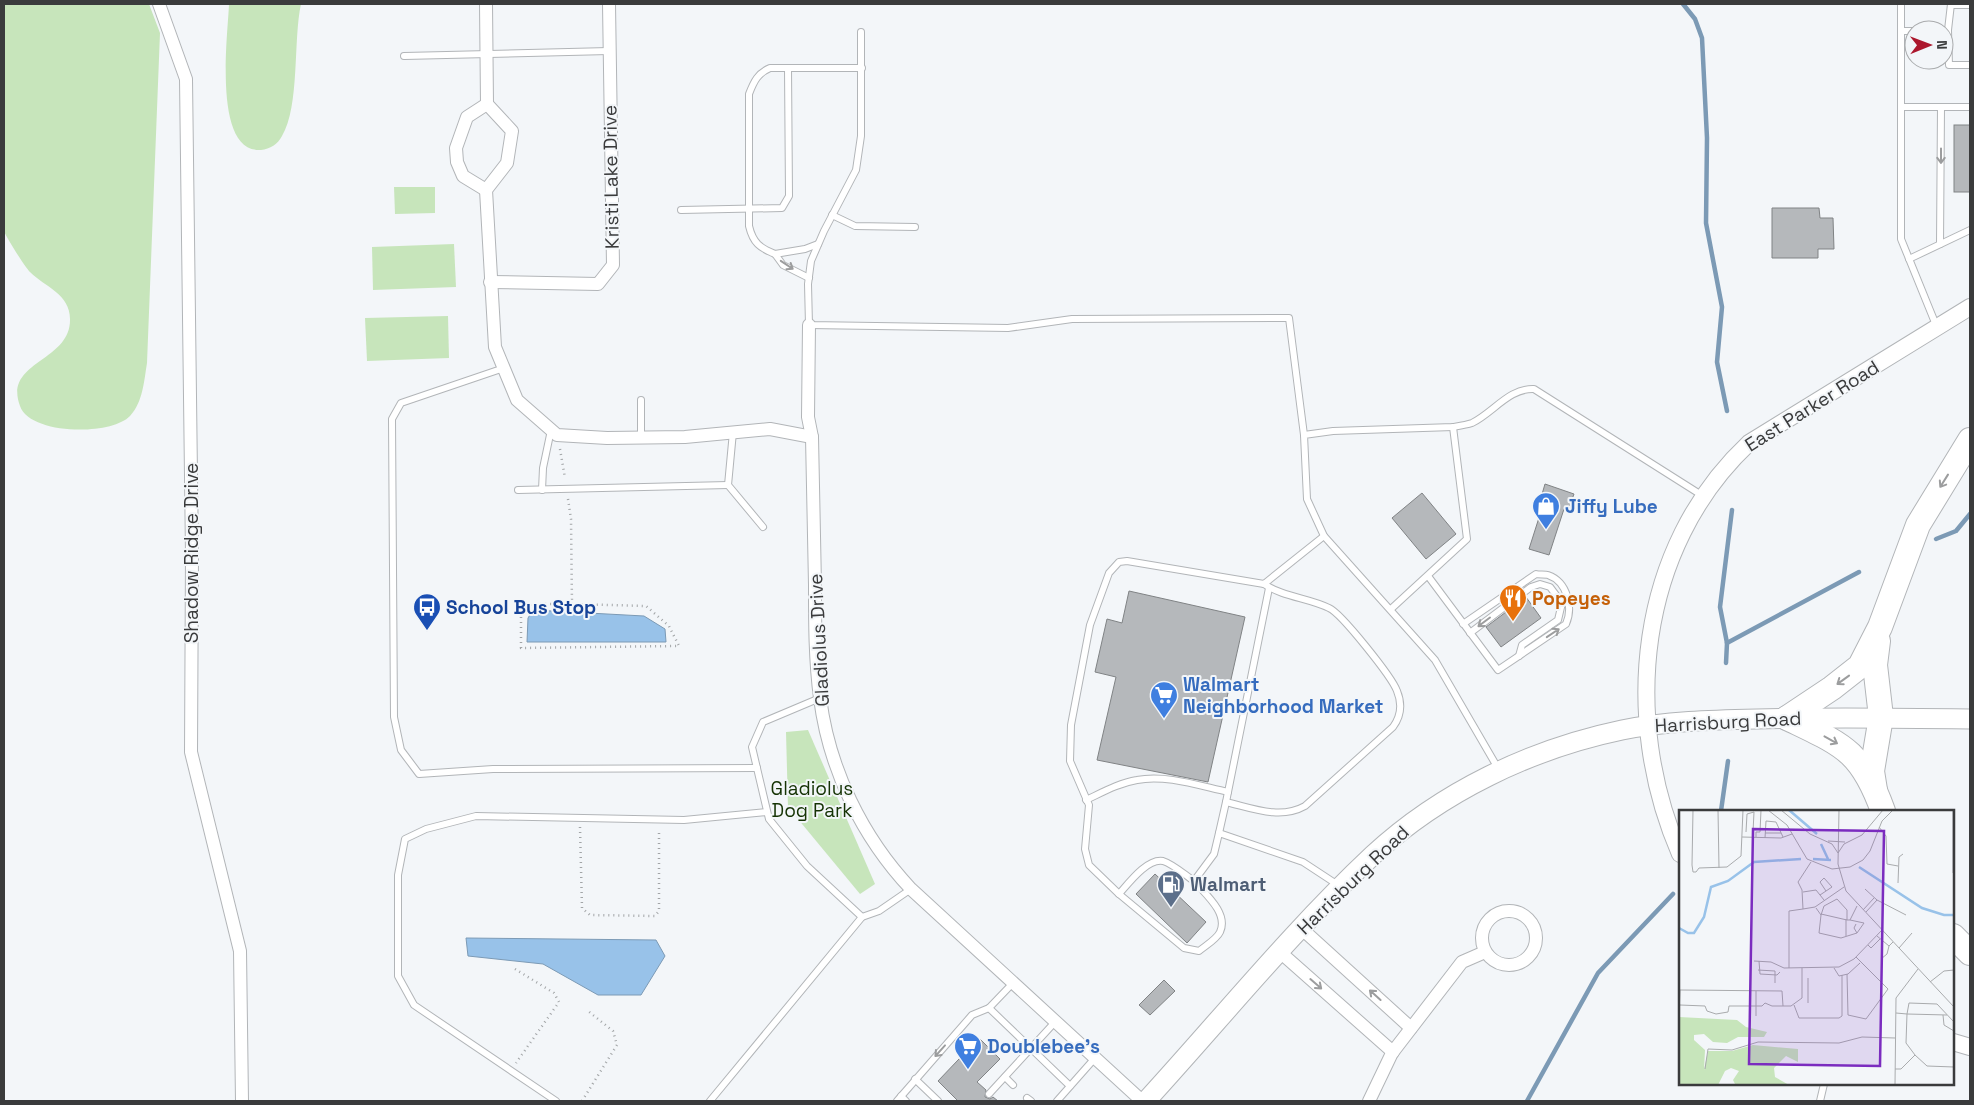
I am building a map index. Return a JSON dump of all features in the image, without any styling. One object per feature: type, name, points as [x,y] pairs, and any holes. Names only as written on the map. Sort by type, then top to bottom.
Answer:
[{"type":"highway","points":[[1787,718],[1832,688],[1860,666],[1880,627],[1918,525],[1970,440]]},
{"type":"highway","points":[[1879,801],[1872,771],[1881,717],[1875,665],[1880,627]]},
{"type":"highway","points":[[1787,718],[1833,740],[1850,752],[1879,801]]},
{"type":"highway","points":[[1954,937],[1970,953]]},
{"type":"main road","name":"Harrisburg Road","points":[[1146,1101],[1280,952],[1374,854],[1418,818],[1464,789],[1499,771],[1560,747],[1621,730],[1693,720],[1881,717],[1970,719]]},
{"type":"street","name":"Shadow Ridge Drive","points":[[160,4],[186,79],[192,545],[191,752],[240,951],[242,1101]]},
{"type":"street","points":[[486,4],[487,104],[512,131],[507,162],[486,190],[495,347],[517,400],[554,433],[641,437],[770,429],[812,438]]},
{"type":"street","name":"Kristi Lake Drive","points":[[490,282],[598,284],[613,265],[609,4]]},
{"type":"street","points":[[486,190],[463,176],[457,162],[456,148],[460,132],[467,117],[487,104]]},
{"type":"street","name":"East Parker Road","points":[[1679,852],[1666,822],[1654,770],[1647,726],[1646,674],[1660,588],[1668,563],[1702,496],[1730,461],[1748,444],[1970,307]]},
{"type":"street","name":"Gladiolus Drive","points":[[809,325],[808,417],[812,438],[816,662],[820,698],[829,744],[851,801],[873,841],[895,872],[911,889],[1142,1101]]},
{"type":"street","points":[[1514,912],[1522,914],[1534,927],[1536,936],[1532,952],[1518,964],[1499,964],[1485,952],[1482,933],[1485,924],[1498,913],[1514,912]]},
{"type":"street","points":[[1302,929],[1411,1028]]},
{"type":"street","points":[[1280,952],[1393,1052]]},
{"type":"street","points":[[1369,1101],[1393,1052],[1462,962],[1485,952]]},
{"type":"street","points":[[1954,1042],[1970,1047]]},
{"type":"lane","points":[[1901,4],[1901,239],[1938,328]]},
{"type":"lane","points":[[1948,20],[1951,4],[1970,5]]},
{"type":"lane","points":[[861,32],[861,136],[856,170],[832,215],[811,261],[809,325],[1008,328],[1072,319],[1289,318],[1304,435],[1307,499],[1324,536],[1435,660],[1499,771]]},
{"type":"lane","points":[[404,56],[609,51]]},
{"type":"lane","points":[[1954,65],[1970,65]]},
{"type":"lane","points":[[809,278],[783,265],[775,254],[761,248],[752,238],[749,208],[750,94],[760,72],[770,68],[862,68]]},
{"type":"lane","points":[[680,210],[782,208],[789,196],[788,68]]},
{"type":"lane","points":[[1902,107],[1970,107]]},
{"type":"lane","points":[[1940,244],[1941,108]]},
{"type":"lane","points":[[832,215],[855,226],[915,227]]},
{"type":"lane","points":[[1909,259],[1970,230]]},
{"type":"lane","points":[[775,254],[806,249],[818,244]]},
{"type":"lane","points":[[504,368],[401,403],[392,419],[394,717],[401,750],[419,774],[493,769],[757,768]]},
{"type":"lane","points":[[1304,435],[1333,431],[1453,427],[1470,424],[1513,394],[1524,388],[1534,389],[1702,496]]},
{"type":"lane","points":[[641,400],[641,437]]},
{"type":"lane","points":[[1391,609],[1467,539],[1453,427]]},
{"type":"lane","points":[[733,432],[728,485],[763,527]]},
{"type":"lane","points":[[542,490],[543,468],[554,433]]},
{"type":"lane","points":[[518,490],[728,485]]},
{"type":"lane","points":[[1194,880],[1214,854],[1228,792],[1267,586],[1324,536]]},
{"type":"lane","points":[[1118,894],[1146,866],[1154,862],[1163,862],[1194,880],[1218,910],[1222,923],[1220,933],[1199,951],[1184,948],[1118,894],[1089,865],[1086,849],[1088,804],[1070,761],[1072,725],[1090,625],[1109,573],[1119,562],[1127,561],[1267,586],[1330,608],[1390,678],[1397,691],[1400,707],[1399,719],[1393,727],[1305,806],[1292,813],[1279,813],[1226,802]]},
{"type":"lane","points":[[1428,576],[1463,624],[1498,670],[1566,624],[1571,614],[1566,594],[1559,584],[1548,575],[1536,574],[1463,624]]},
{"type":"lane","points":[[1470,633],[1532,587],[1540,584],[1550,586],[1562,603],[1558,620],[1522,646],[1519,656]]},
{"type":"lane","points":[[820,698],[762,722],[752,747],[769,819],[806,866],[862,917]]},
{"type":"lane","points":[[1086,800],[1138,779],[1172,780],[1228,792]]},
{"type":"lane","points":[[556,1101],[414,1005],[398,976],[398,875],[405,839],[426,830],[476,816],[684,820],[767,812]]},
{"type":"lane","points":[[1219,833],[1303,862],[1341,887]]},
{"type":"lane","points":[[710,1101],[862,917],[879,911],[911,889]]},
{"type":"lane","points":[[906,1101],[899,1098],[972,1015],[989,1008],[1013,983]]},
{"type":"lane","points":[[989,1008],[1070,1086]]},
{"type":"lane","points":[[989,1094],[1055,1022]]},
{"type":"lane","points":[[1057,1101],[1095,1058]]},
{"type":"lane","points":[[1005,1077],[1013,1085]]},
{"type":"lane","points":[[915,1079],[938,1101]]},
{"type":"lane","points":[[1820,1101],[1824,1085]]},
{"type":"path","points":[[554,433],[572,519],[572,604]]},
{"type":"path","points":[[532,604],[572,604],[646,606],[669,626],[680,646],[522,648],[521,608],[532,604]]},
{"type":"path","points":[[580,818],[582,908],[590,916],[655,916],[659,911],[660,820]]},
{"type":"path","points":[[510,1070],[559,1002],[554,993],[515,969]]},
{"type":"path","points":[[582,1101],[617,1045],[613,1031],[588,1011]]},
{"type":"green space","points":[[4,4],[149,4],[160,33],[147,363],[138,404],[130,416],[120,423],[106,427],[72,429],[54,427],[39,423],[27,416],[20,406],[17,391],[21,379],[60,344],[67,333],[70,319],[66,303],[56,292],[30,272],[4,231],[2,212],[4,174]]},
{"type":"green space","points":[[229,4],[301,4],[294,91],[288,123],[282,136],[273,146],[261,150],[246,146],[235,133],[229,113],[226,89],[226,64]]},
{"type":"green space","points":[[394,187],[435,187],[435,213],[395,214]]},
{"type":"green space","points":[[454,244],[456,287],[373,290],[372,247]]},
{"type":"green space","points":[[448,316],[449,358],[367,361],[365,318]]},
{"type":"green space","name":"Gladiolus Dog Park","points":[[808,730],[875,884],[860,894],[788,807],[786,732]]},
{"type":"water","points":[[533,610],[644,616],[665,629],[666,642],[527,642],[528,618]]},
{"type":"water","points":[[466,938],[656,940],[665,956],[641,995],[598,995],[543,964],[468,956]]},
{"type":"building","points":[[1954,125],[1970,125],[1970,192],[1954,192]]},
{"type":"building","points":[[1772,208],[1819,208],[1820,218],[1833,218],[1834,249],[1818,249],[1818,258],[1772,258]]},
{"type":"building","name":"Jiffy Lube","points":[[1545,484],[1574,494],[1568,510],[1564,509],[1549,555],[1529,549],[1544,502],[1540,501]]},
{"type":"building","points":[[1422,493],[1456,534],[1426,559],[1392,518]]},
{"type":"building","name":"Walmart Neighborhood Market","points":[[1129,591],[1245,617],[1208,782],[1097,760],[1116,677],[1095,672],[1107,619],[1122,623]]},
{"type":"building","name":"Popeyes","points":[[1526,597],[1541,618],[1501,647],[1486,627]]},
{"type":"building","name":"Walmart","points":[[1155,874],[1206,922],[1187,943],[1136,894]]},
{"type":"building","points":[[1164,980],[1175,991],[1150,1015],[1139,1005]]},
{"type":"building","name":"Doublebee's","points":[[979,1038],[1000,1059],[977,1082],[986,1090],[985,1097],[990,1099],[993,1097],[998,1101],[958,1101],[938,1081]]},
{"type":"waterway","points":[[1683,4],[1695,19],[1702,38],[1707,138],[1706,223],[1722,307],[1717,362],[1727,411]]},
{"type":"waterway","points":[[1726,663],[1727,643],[1720,607],[1732,510]]},
{"type":"waterway","points":[[1936,539],[1956,531],[1970,514]]},
{"type":"waterway","points":[[1727,643],[1859,572]]},
{"type":"waterway","points":[[1721,810],[1728,761]]},
{"type":"waterway","points":[[1527,1101],[1598,973],[1673,894]]},
{"type":"place","name":"Jiffy Lube","points":[[1546,530]]},
{"type":"place","name":"Popeyes","points":[[1513,622]]},
{"type":"place","name":"School Bus Stop","points":[[427,631]]},
{"type":"place","name":"Walmart Neighborhood Market","points":[[1164,719]]},
{"type":"place","name":"Walmart","points":[[1171,908]]},
{"type":"place","name":"Doublebee's","points":[[968,1070]]}]
